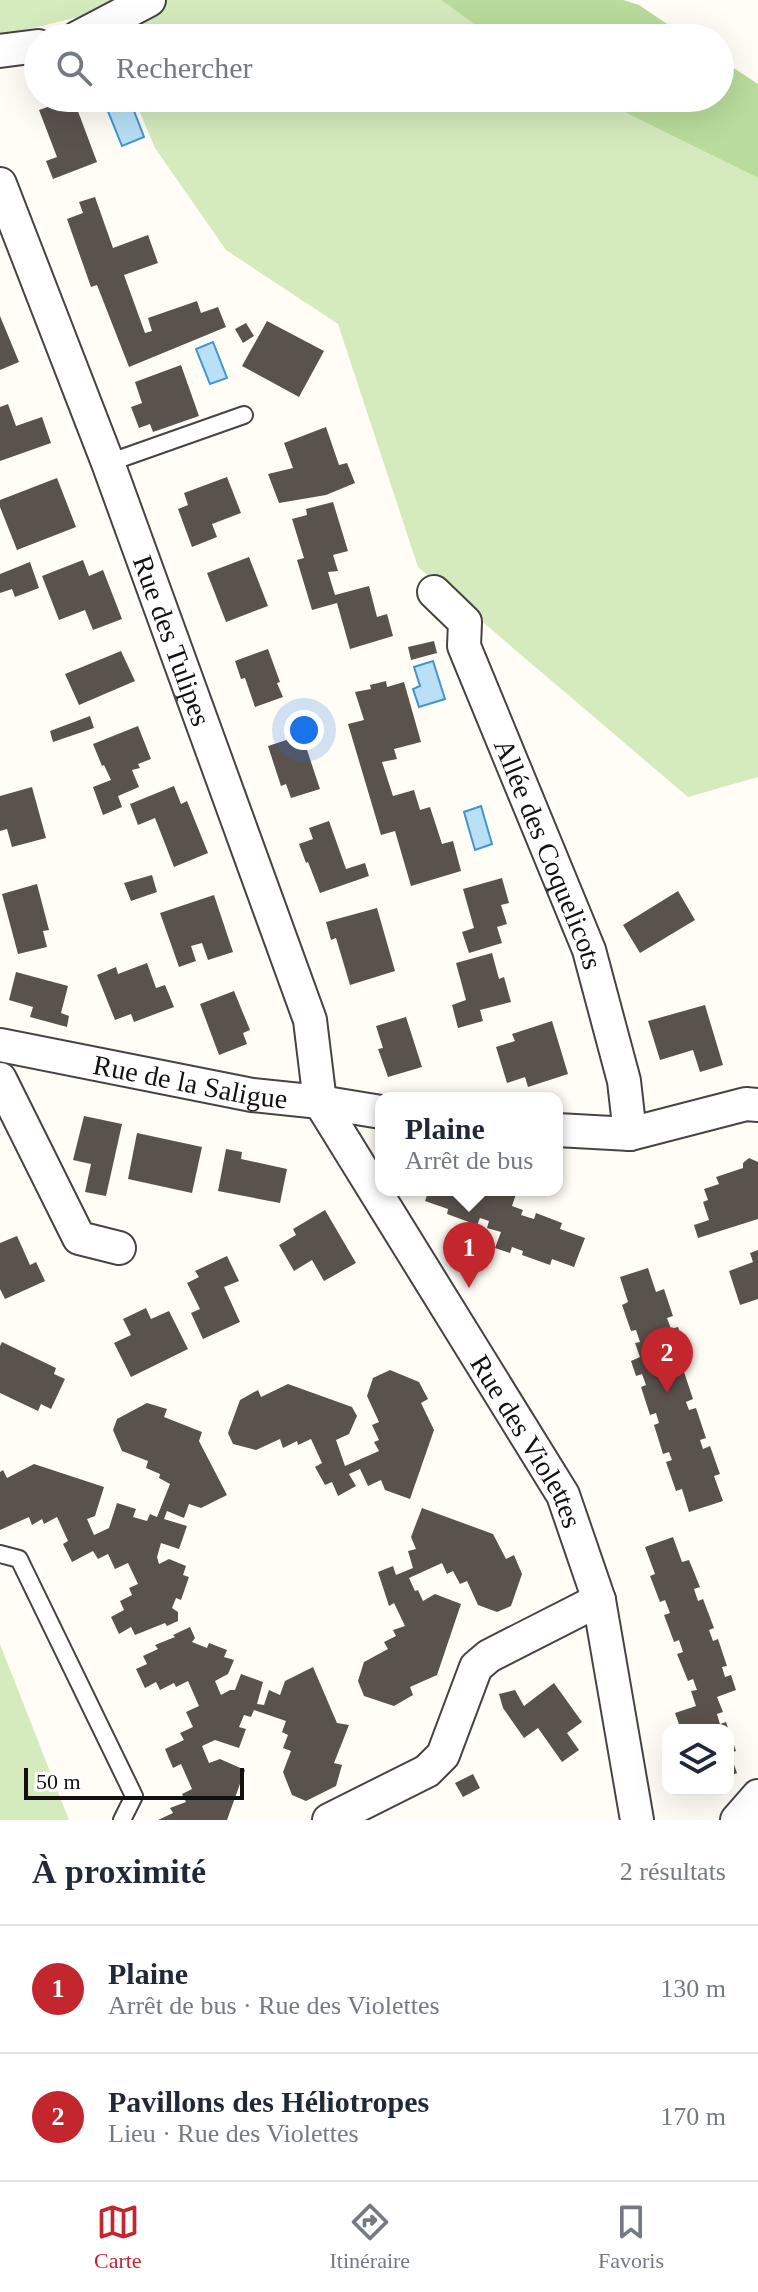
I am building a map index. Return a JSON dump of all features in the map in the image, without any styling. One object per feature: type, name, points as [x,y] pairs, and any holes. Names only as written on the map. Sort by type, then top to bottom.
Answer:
[{"type":"street","points":[[104,24],[149,0]]},
{"type":"street","points":[[0,51],[24,48]]},
{"type":"street","name":"Rue des Tulipes","points":[[0,184],[108,463],[310,1020],[320,1102]]},
{"type":"street","name":"Allée des Coquelicots","points":[[434,592],[465,622],[464,646],[589,950],[624,1081],[630,1134]]},
{"type":"street","name":"Rue de la Saligue","points":[[0,1045],[252,1095],[375,1111]]},
{"type":"street","points":[[0,1079],[79,1238],[119,1248]]},
{"type":"street","name":"Rue des Violettes","points":[[320,1102],[375,1191]]},
{"type":"street","points":[[563,1130],[630,1134],[746,1104],[758,1105]]},
{"type":"street","name":"Rue des Violettes","points":[[378,1196],[563,1495],[599,1600],[637,1820]]},
{"type":"street","points":[[329,1820],[427,1771],[443,1755],[476,1667],[489,1656],[599,1600]]},
{"type":"street","points":[[737,1820],[758,1796]]},
{"type":"lane","points":[[108,463],[244,415]]},
{"type":"lane","points":[[0,1554],[19,1559],[134,1796],[122,1820]]},
{"type":"green space","points":[[0,0],[441,0],[474,24],[104,24],[99,12],[50,24],[24,24],[24,30],[0,36]]},
{"type":"green space","points":[[441,0],[623,0],[639,5],[667,24],[474,24]]},
{"type":"green space","points":[[734,68],[758,84],[758,178],[624,112],[734,112]]},
{"type":"green space","points":[[140,112],[624,112],[758,178],[758,777],[688,797],[418,567],[338,324],[226,250],[155,148]]},
{"type":"green space","points":[[0,1644],[69,1820],[0,1820]]},
{"type":"water","points":[[108,112],[134,112],[144,137],[122,146]]},
{"type":"water","points":[[213,342],[227,378],[210,384],[196,349]]},
{"type":"water","points":[[433,661],[445,699],[419,707],[413,689],[420,686],[414,667]]},
{"type":"water","points":[[481,806],[492,844],[475,850],[464,812]]},
{"type":"building","points":[[40,112],[78,112],[97,162],[53,179],[46,161],[57,157]]},
{"type":"building","points":[[95,197],[113,248],[148,235],[158,263],[124,275],[145,333],[152,331],[148,318],[197,301],[201,313],[218,307],[226,327],[129,367],[97,285],[91,287],[67,219],[83,213],[79,202]]},
{"type":"building","points":[[0,316],[19,362],[0,370]]},
{"type":"building","points":[[267,321],[324,351],[299,397],[242,366]]},
{"type":"building","points":[[246,323],[254,336],[243,343],[235,329]]},
{"type":"building","points":[[181,365],[199,416],[153,432],[150,424],[139,428],[131,407],[142,403],[135,382]]},
{"type":"building","points":[[8,404],[16,426],[42,417],[51,443],[0,461],[0,407]]},
{"type":"building","points":[[326,427],[339,465],[347,463],[355,483],[326,495],[279,503],[268,474],[293,468],[284,443]]},
{"type":"building","points":[[227,477],[241,513],[212,524],[217,537],[192,547],[178,509],[188,505],[184,493]]},
{"type":"building","points":[[57,478],[76,527],[17,550],[0,500]]},
{"type":"building","points":[[333,502],[348,551],[333,555],[338,571],[328,572],[335,595],[369,586],[377,617],[387,614],[393,636],[350,649],[337,603],[312,610],[297,560],[304,558],[292,519],[307,515],[306,509]]},
{"type":"building","points":[[249,557],[268,606],[226,622],[207,573]]},
{"type":"building","points":[[83,560],[89,576],[103,570],[122,619],[93,630],[85,610],[59,620],[42,576]]},
{"type":"building","points":[[30,562],[39,588],[15,597],[12,589],[0,593],[0,574]]},
{"type":"building","points":[[434,641],[437,653],[411,660],[408,647]]},
{"type":"building","points":[[268,649],[283,697],[255,707],[235,661]]},
{"type":"building","points":[[121,651],[135,681],[79,705],[65,674]]},
{"type":"building","points":[[386,681],[387,687],[404,682],[421,742],[394,749],[397,759],[382,762],[393,796],[414,790],[420,810],[430,807],[442,844],[453,841],[461,871],[411,886],[395,831],[381,835],[348,724],[364,720],[355,692],[371,689],[370,685]]},
{"type":"building","points":[[90,716],[94,728],[53,742],[50,731]]},
{"type":"building","points":[[138,726],[151,759],[132,770],[139,787],[118,796],[122,807],[103,815],[93,787],[111,780],[93,744]]},
{"type":"building","points":[[302,735],[320,789],[291,798],[286,784],[281,786],[268,746]]},
{"type":"building","points":[[174,786],[181,804],[187,801],[208,853],[174,867],[155,818],[138,825],[130,804]]},
{"type":"building","points":[[32,787],[46,838],[12,847],[7,829],[0,831],[0,796]]},
{"type":"building","points":[[329,821],[346,869],[365,863],[369,876],[320,893],[299,844],[313,839],[309,828]]},
{"type":"building","points":[[152,875],[157,892],[131,901],[124,883]]},
{"type":"building","points":[[502,878],[509,903],[501,905],[507,924],[497,927],[502,943],[469,953],[462,932],[474,928],[463,889]]},
{"type":"building","points":[[37,884],[49,930],[43,931],[47,947],[18,954],[2,894]]},
{"type":"building","points":[[678,891],[695,920],[640,953],[623,925]]},
{"type":"building","points":[[214,895],[233,952],[208,960],[202,943],[191,946],[196,961],[179,967],[160,913]]},
{"type":"building","points":[[377,908],[395,971],[350,985],[336,938],[331,940],[326,922]]},
{"type":"building","points":[[492,953],[499,979],[504,977],[511,1002],[480,1010],[483,1021],[458,1028],[452,1005],[466,1000],[456,963]]},
{"type":"building","points":[[147,963],[156,988],[165,985],[174,1007],[134,1022],[131,1014],[115,1020],[97,975],[116,967],[118,974]]},
{"type":"building","points":[[16,972],[68,986],[61,1013],[69,1016],[67,1027],[30,1017],[33,1007],[9,1000]]},
{"type":"building","points":[[234,991],[250,1030],[243,1033],[247,1044],[219,1055],[200,1004]]},
{"type":"building","points":[[705,1005],[723,1065],[700,1072],[693,1050],[660,1060],[648,1021]]},
{"type":"building","points":[[406,1017],[422,1067],[388,1077],[378,1049],[383,1048],[376,1026]]},
{"type":"building","points":[[552,1021],[568,1074],[528,1087],[525,1077],[507,1083],[496,1047],[515,1041],[512,1034]]},
{"type":"building","points":[[84,1116],[122,1124],[106,1196],[85,1192],[91,1164],[73,1160]]},
{"type":"building","points":[[137,1133],[202,1147],[192,1193],[128,1179]]},
{"type":"building","points":[[226,1149],[242,1152],[241,1159],[287,1169],[280,1203],[218,1191]]},
{"type":"building","points":[[749,1158],[758,1162],[758,1219],[698,1238],[694,1225],[709,1220],[703,1202],[708,1200],[704,1189],[719,1184],[716,1177],[743,1168],[743,1163]]},
{"type":"building","points":[[427,1196],[515,1196],[512,1206],[523,1210],[521,1215],[534,1219],[536,1213],[562,1223],[560,1229],[585,1238],[574,1267],[552,1259],[550,1265],[522,1255],[523,1251],[512,1247],[510,1253],[495,1248],[501,1232],[487,1228],[489,1221],[480,1218],[477,1225],[447,1214],[448,1209],[425,1201]]},
{"type":"building","points":[[325,1210],[356,1263],[324,1281],[312,1260],[294,1271],[279,1245],[296,1235],[293,1229]]},
{"type":"building","points":[[17,1236],[30,1265],[36,1262],[45,1281],[5,1299],[0,1289],[0,1243]]},
{"type":"building","points":[[758,1250],[758,1299],[740,1305],[729,1271],[753,1262],[750,1253]]},
{"type":"building","points":[[227,1256],[239,1281],[224,1287],[240,1322],[203,1339],[191,1313],[200,1309],[187,1283],[199,1277],[195,1271]]},
{"type":"building","points":[[648,1268],[656,1292],[664,1289],[673,1316],[667,1318],[671,1329],[678,1327],[683,1342],[674,1345],[678,1359],[673,1361],[676,1371],[683,1369],[693,1399],[686,1402],[689,1410],[696,1408],[706,1438],[700,1440],[703,1449],[710,1446],[720,1474],[714,1476],[723,1501],[689,1512],[682,1489],[676,1491],[666,1462],[672,1460],[669,1452],[663,1454],[654,1425],[659,1423],[656,1413],[650,1415],[641,1387],[646,1385],[642,1374],[636,1376],[631,1361],[640,1357],[635,1343],[640,1342],[636,1330],[631,1331],[622,1305],[628,1302],[620,1277]]},
{"type":"building","points":[[146,1308],[151,1319],[169,1311],[188,1349],[131,1377],[114,1343],[131,1335],[123,1319]]},
{"type":"building","points":[[2,1342],[56,1368],[54,1374],[65,1379],[51,1409],[41,1404],[38,1411],[0,1393]]},
{"type":"building","points":[[390,1370],[419,1382],[428,1399],[421,1403],[434,1430],[410,1499],[385,1490],[381,1480],[368,1486],[360,1469],[349,1474],[356,1486],[338,1496],[332,1482],[325,1485],[315,1467],[322,1463],[311,1439],[283,1448],[280,1439],[256,1450],[233,1444],[228,1433],[240,1400],[258,1390],[261,1397],[288,1384],[352,1407],[357,1416],[349,1434],[336,1440],[345,1466],[379,1451],[374,1442],[379,1440],[372,1425],[379,1422],[367,1396],[373,1378]]},
{"type":"building","points":[[147,1403],[167,1409],[164,1417],[202,1432],[199,1441],[227,1495],[201,1508],[189,1504],[184,1518],[167,1511],[164,1519],[187,1526],[179,1549],[161,1543],[157,1557],[159,1564],[169,1559],[186,1566],[183,1575],[189,1577],[181,1600],[176,1598],[172,1608],[178,1612],[178,1621],[135,1635],[131,1627],[119,1634],[111,1617],[124,1610],[120,1601],[132,1595],[129,1588],[138,1584],[128,1563],[115,1569],[108,1554],[98,1559],[93,1551],[72,1562],[63,1544],[68,1541],[57,1517],[44,1524],[42,1519],[32,1525],[29,1517],[0,1530],[0,1472],[3,1470],[7,1478],[34,1464],[104,1487],[95,1516],[87,1519],[94,1535],[109,1528],[117,1503],[136,1509],[133,1517],[147,1521],[150,1514],[157,1517],[170,1484],[159,1478],[160,1474],[146,1468],[148,1461],[122,1451],[113,1430],[117,1419]]},
{"type":"building","points":[[422,1508],[493,1534],[506,1559],[514,1555],[522,1574],[511,1606],[497,1612],[478,1605],[467,1581],[460,1584],[453,1571],[447,1574],[442,1563],[409,1578],[423,1601],[435,1594],[461,1604],[437,1675],[410,1687],[413,1695],[394,1706],[364,1696],[358,1681],[364,1662],[388,1649],[384,1642],[396,1636],[393,1630],[405,1626],[394,1603],[389,1606],[378,1572],[393,1566],[396,1575],[413,1568],[408,1551],[416,1549],[411,1537]]},
{"type":"building","points":[[673,1537],[682,1562],[689,1560],[700,1587],[694,1589],[698,1601],[703,1599],[714,1628],[709,1630],[713,1641],[718,1639],[727,1666],[722,1667],[725,1677],[731,1675],[736,1690],[717,1697],[723,1712],[717,1714],[720,1724],[679,1724],[675,1713],[696,1706],[691,1691],[697,1690],[693,1679],[688,1681],[677,1654],[683,1652],[679,1640],[674,1642],[664,1615],[670,1613],[665,1600],[660,1602],[650,1576],[655,1574],[645,1547]]},
{"type":"building","points":[[190,1627],[195,1638],[192,1642],[207,1648],[209,1643],[227,1650],[224,1657],[234,1660],[228,1674],[215,1681],[221,1695],[235,1690],[241,1674],[263,1682],[257,1704],[264,1705],[269,1690],[280,1695],[285,1681],[313,1667],[337,1723],[349,1725],[334,1763],[342,1765],[336,1786],[306,1801],[292,1795],[283,1772],[291,1751],[283,1748],[288,1735],[282,1732],[286,1721],[254,1710],[251,1717],[244,1715],[239,1727],[246,1729],[239,1748],[215,1740],[202,1746],[209,1763],[220,1759],[245,1770],[227,1820],[158,1820],[173,1813],[170,1808],[186,1802],[182,1794],[192,1789],[181,1764],[173,1768],[165,1749],[184,1740],[180,1733],[193,1727],[186,1712],[199,1706],[188,1681],[160,1690],[156,1682],[145,1688],[136,1669],[147,1664],[143,1656],[158,1649],[155,1645]]},
{"type":"building","points":[[554,1683],[582,1722],[567,1733],[579,1750],[562,1762],[538,1728],[524,1738],[503,1708],[499,1694],[515,1690],[524,1706]]},
{"type":"building","points":[[473,1774],[480,1788],[463,1797],[455,1783]]},
{"type":"place","name":"Plaine","points":[[469,1288]]},
{"type":"place","name":"Pavillons des Héliotropes","points":[[667,1393]]}]
